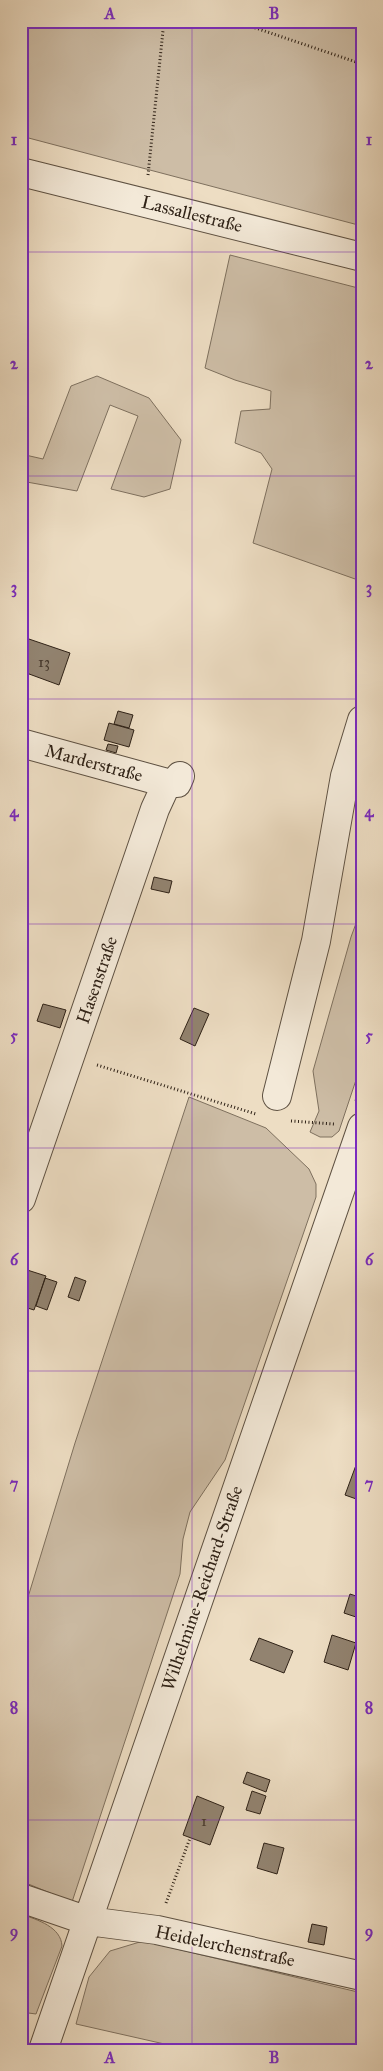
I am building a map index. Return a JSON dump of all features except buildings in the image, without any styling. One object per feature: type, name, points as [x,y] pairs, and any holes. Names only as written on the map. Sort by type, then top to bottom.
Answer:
[{"type":"street","name":"Lassallestraße","points":[[21,172],[362,257]]},
{"type":"street","points":[[268,1106],[316,941],[345,776],[362,720]]},
{"type":"street","name":"Marderstraße","points":[[21,743],[175,778]]},
{"type":"street","name":"Hasenstraße","points":[[21,1198],[155,809],[175,778]]},
{"type":"street","name":"Wilhelmine-Reichard-Straße","points":[[43,2050],[88,1921],[350,1126]]},
{"type":"street","name":"Heidelerchenstraße","points":[[21,1898],[88,1921],[156,1930],[362,1976]]},
{"type":"path","points":[[146,203],[164,21]]},
{"type":"path","points":[[235,21],[362,64]]},
{"type":"path","points":[[70,1058],[268,1106]]},
{"type":"path","points":[[288,1121],[350,1126]]},
{"type":"path","points":[[156,1930],[190,1838]]},
{"type":"shaded area","points":[[21,21],[362,21],[362,226],[21,136]]},
{"type":"shaded area","points":[[230,255],[362,289],[362,565],[358,580],[253,543],[272,469],[261,453],[235,443],[241,411],[270,409],[271,391],[205,368]]},
{"type":"shaded area","points":[[97,376],[149,398],[181,440],[170,489],[144,497],[111,489],[138,416],[110,405],[77,491],[21,481],[21,454],[43,459],[71,386]]},
{"type":"shaded area","points":[[362,907],[362,1062],[339,1131],[332,1137],[320,1137],[310,1132],[319,1111],[313,1071],[351,937]]},
{"type":"shaded area","points":[[189,1097],[266,1128],[309,1169],[316,1184],[316,1197],[225,1460],[190,1512],[183,1539],[180,1574],[72,1902],[21,1881],[21,1611],[25,1607],[75,1443]]},
{"type":"shaded area","points":[[21,1914],[48,1925],[61,1939],[62,1946],[36,2014],[21,2012]]},
{"type":"shaded area","points":[[143,1941],[362,1993],[362,2050],[191,2050],[76,2024],[89,1977],[110,1951]]}]
